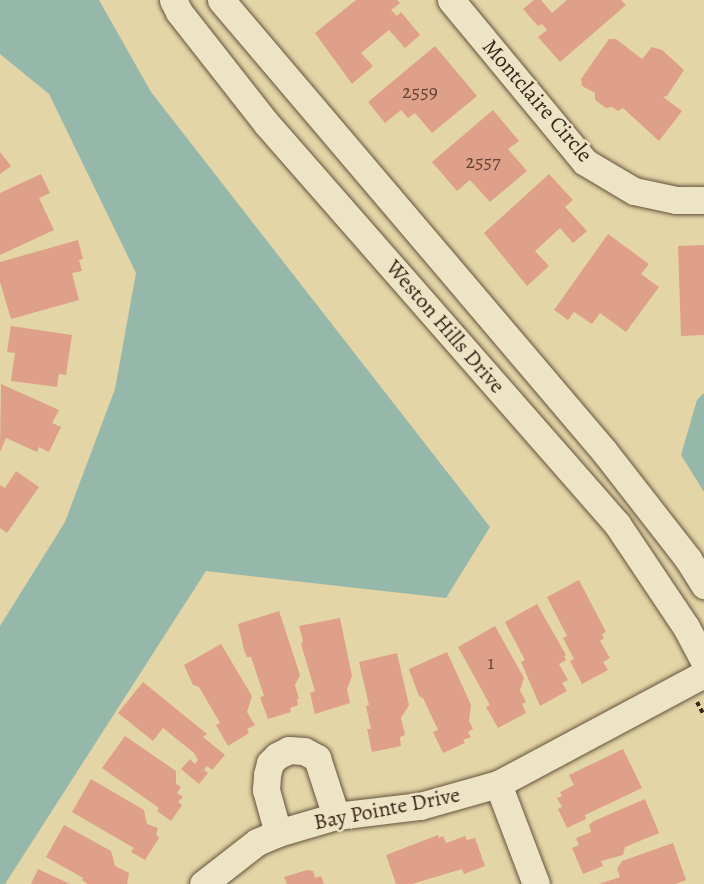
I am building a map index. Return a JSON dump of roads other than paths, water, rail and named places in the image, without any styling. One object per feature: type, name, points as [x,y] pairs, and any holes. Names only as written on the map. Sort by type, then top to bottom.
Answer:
[{"type":"street","name":"Weston Hills Drive","points":[[173,0],[179,12],[266,123],[617,524],[686,627],[704,662]]},
{"type":"street","name":"Weston Hills Drive","points":[[222,0],[604,451],[688,559],[704,585]]},
{"type":"street","name":"Montclaire Circle","points":[[451,0],[585,162],[634,191],[676,200],[704,200]]},
{"type":"street","name":"Bay Pointe Drive","points":[[203,884],[257,842],[278,833],[336,816],[420,806],[498,784],[704,674]]},
{"type":"street","points":[[278,833],[266,790],[267,775],[270,763],[277,756],[289,750],[304,751],[317,758],[336,816]]},
{"type":"street","points":[[498,784],[536,884]]}]
